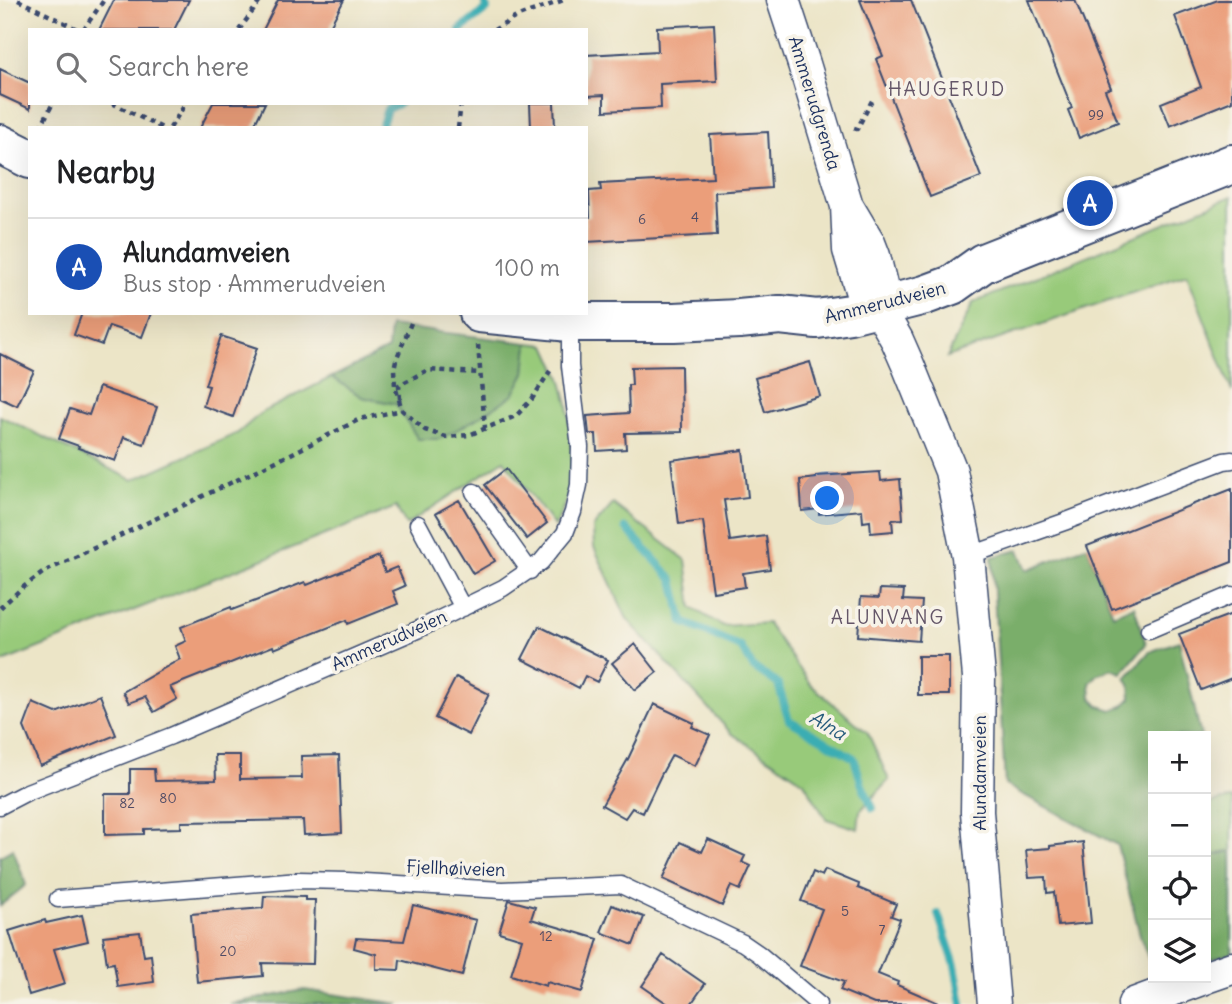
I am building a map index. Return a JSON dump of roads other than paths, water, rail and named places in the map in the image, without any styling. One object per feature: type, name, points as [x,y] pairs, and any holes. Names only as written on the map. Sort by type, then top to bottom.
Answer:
[{"type":"street","name":"Ammerudgrenda","points":[[783,0],[847,206]]},
{"type":"street","points":[[0,144],[28,158]]},
{"type":"street","name":"Ammerudveien","points":[[478,327],[570,331],[780,315],[813,301],[873,294],[947,267],[983,263],[1232,164]]},
{"type":"street","name":"Alundamveien","points":[[847,206],[869,243],[873,294],[897,340],[951,471],[968,556],[979,677],[977,812],[993,1004]]},
{"type":"street","points":[[1211,975],[1232,968]]},
{"type":"street","points":[[1133,1004],[1189,983]]},
{"type":"lane","name":"Ammerudveien","points":[[0,806],[27,792],[171,736],[417,629],[503,588],[541,562],[565,533],[579,485],[580,447],[570,366],[570,331]]},
{"type":"lane","points":[[968,556],[1232,460]]},
{"type":"lane","points":[[474,492],[530,571]]},
{"type":"lane","points":[[418,524],[463,607]]},
{"type":"lane","points":[[1149,629],[1232,595]]},
{"type":"lane","name":"Fjellhøiveien","points":[[58,899],[299,880],[502,890],[621,885],[743,943],[818,1004]]},
{"type":"waterway","name":"Alna","points":[[463,28],[487,9],[485,0]]},
{"type":"waterway","name":"Alna","points":[[382,126],[387,109],[396,105]]},
{"type":"waterway","name":"Alna","points":[[626,528],[673,580],[683,622],[741,647],[753,667],[778,684],[789,720],[854,758],[862,785],[873,808]]},
{"type":"waterway","name":"Alna","points":[[938,914],[955,965],[962,1004]]},
{"type":"place","name":"Alundamveien","points":[[1090,203]]},
{"type":"district","name":"HAUGERUD","points":[[947,89]]},
{"type":"district","name":"ALUNVANG","points":[[888,617]]}]
